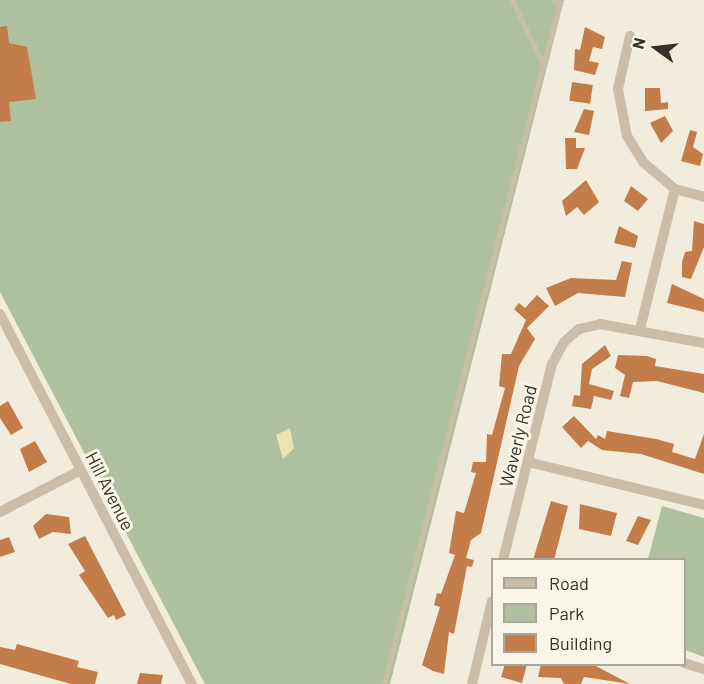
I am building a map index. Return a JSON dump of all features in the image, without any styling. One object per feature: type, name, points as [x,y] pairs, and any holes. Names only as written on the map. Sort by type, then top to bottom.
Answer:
[{"type":"street","points":[[630,36],[618,89],[622,123],[644,163],[675,189],[704,197]]},
{"type":"street","points":[[675,189],[640,329],[704,343]]},
{"type":"street","name":"Hill Avenue","points":[[0,314],[3,328],[81,470],[192,684]]},
{"type":"street","name":"Waverly Road","points":[[504,558],[555,357],[579,329],[600,324],[640,329]]},
{"type":"street","points":[[528,462],[704,505]]},
{"type":"street","points":[[0,512],[81,470]]},
{"type":"street","points":[[472,684],[490,617]]},
{"type":"street","points":[[686,664],[704,669]]},
{"type":"lane","points":[[512,0],[543,64]]},
{"type":"lane","points":[[384,684],[560,1],[553,0]]},
{"type":"green space","points":[[0,0],[564,0],[390,684],[205,684],[0,292]]},
{"type":"green space","points":[[662,506],[704,518],[704,657],[686,650],[686,558],[648,558]]},
{"type":"sand","points":[[290,428],[294,448],[283,459],[276,435]]},
{"type":"building","points":[[7,26],[9,43],[27,47],[36,99],[9,102],[11,121],[0,122],[0,27]]},
{"type":"building","points":[[585,27],[605,37],[602,49],[593,47],[589,61],[599,63],[595,75],[574,70],[575,49],[580,50]]},
{"type":"building","points":[[572,82],[593,85],[590,104],[569,101]]},
{"type":"building","points":[[645,88],[660,88],[661,103],[668,102],[668,109],[645,111]]},
{"type":"building","points":[[584,109],[594,111],[589,135],[574,132]]},
{"type":"building","points":[[665,116],[673,131],[661,143],[650,123]]},
{"type":"building","points":[[690,130],[697,132],[693,147],[703,154],[700,166],[681,161]]},
{"type":"building","points":[[565,138],[576,138],[576,148],[585,148],[577,169],[566,169]]},
{"type":"building","points":[[586,180],[599,202],[584,215],[577,207],[566,216],[562,201]]},
{"type":"building","points":[[631,186],[648,199],[638,211],[624,201]]},
{"type":"building","points":[[694,221],[704,224],[704,247],[691,279],[682,277],[682,262],[685,252],[692,251]]},
{"type":"building","points":[[619,226],[638,236],[635,248],[614,243]]},
{"type":"building","points":[[622,261],[632,263],[625,297],[578,293],[555,306],[546,288],[571,278],[616,280]]},
{"type":"building","points":[[672,284],[704,299],[704,312],[667,303]]},
{"type":"building","points":[[537,295],[549,306],[527,328],[535,339],[519,366],[481,533],[471,540],[466,558],[474,560],[472,567],[467,566],[454,634],[449,632],[444,674],[422,665],[440,607],[434,605],[437,593],[441,594],[455,555],[449,553],[456,511],[464,513],[476,473],[471,472],[473,462],[486,462],[487,434],[492,435],[505,388],[499,386],[502,354],[511,354],[526,320],[514,309],[519,303],[525,308]]},
{"type":"building","points":[[605,345],[611,356],[592,369],[589,384],[614,391],[611,400],[594,396],[591,409],[572,406],[574,395],[580,396],[582,364]]},
{"type":"building","points":[[618,355],[647,356],[656,359],[655,366],[704,374],[704,393],[657,381],[633,382],[629,398],[620,396],[625,375],[615,368]]},
{"type":"building","points":[[8,401],[23,428],[11,435],[0,418],[0,406]]},
{"type":"building","points":[[574,416],[596,439],[598,435],[605,439],[607,431],[656,439],[674,444],[672,452],[695,459],[704,434],[704,474],[641,454],[602,450],[588,441],[581,448],[562,427]]},
{"type":"building","points":[[35,441],[47,462],[29,472],[20,449]]},
{"type":"building","points":[[551,501],[568,506],[555,558],[534,558]]},
{"type":"building","points":[[580,504],[617,513],[611,536],[579,529]]},
{"type":"building","points":[[46,514],[69,517],[71,534],[53,532],[39,539],[33,526]]},
{"type":"building","points":[[638,516],[651,520],[638,545],[626,541]]},
{"type":"building","points":[[85,536],[126,615],[116,620],[114,615],[108,618],[79,575],[85,571],[68,544]]},
{"type":"building","points":[[9,537],[15,552],[0,557],[0,540]]},
{"type":"building","points":[[17,644],[79,661],[77,667],[98,672],[95,684],[71,684],[0,664],[0,647],[15,650]]},
{"type":"building","points":[[504,666],[526,666],[522,683],[501,677]]},
{"type":"building","points":[[541,666],[596,666],[630,684],[584,677],[581,684],[564,684],[561,678],[538,677]]},
{"type":"building","points":[[140,673],[163,675],[161,684],[137,684]]}]
